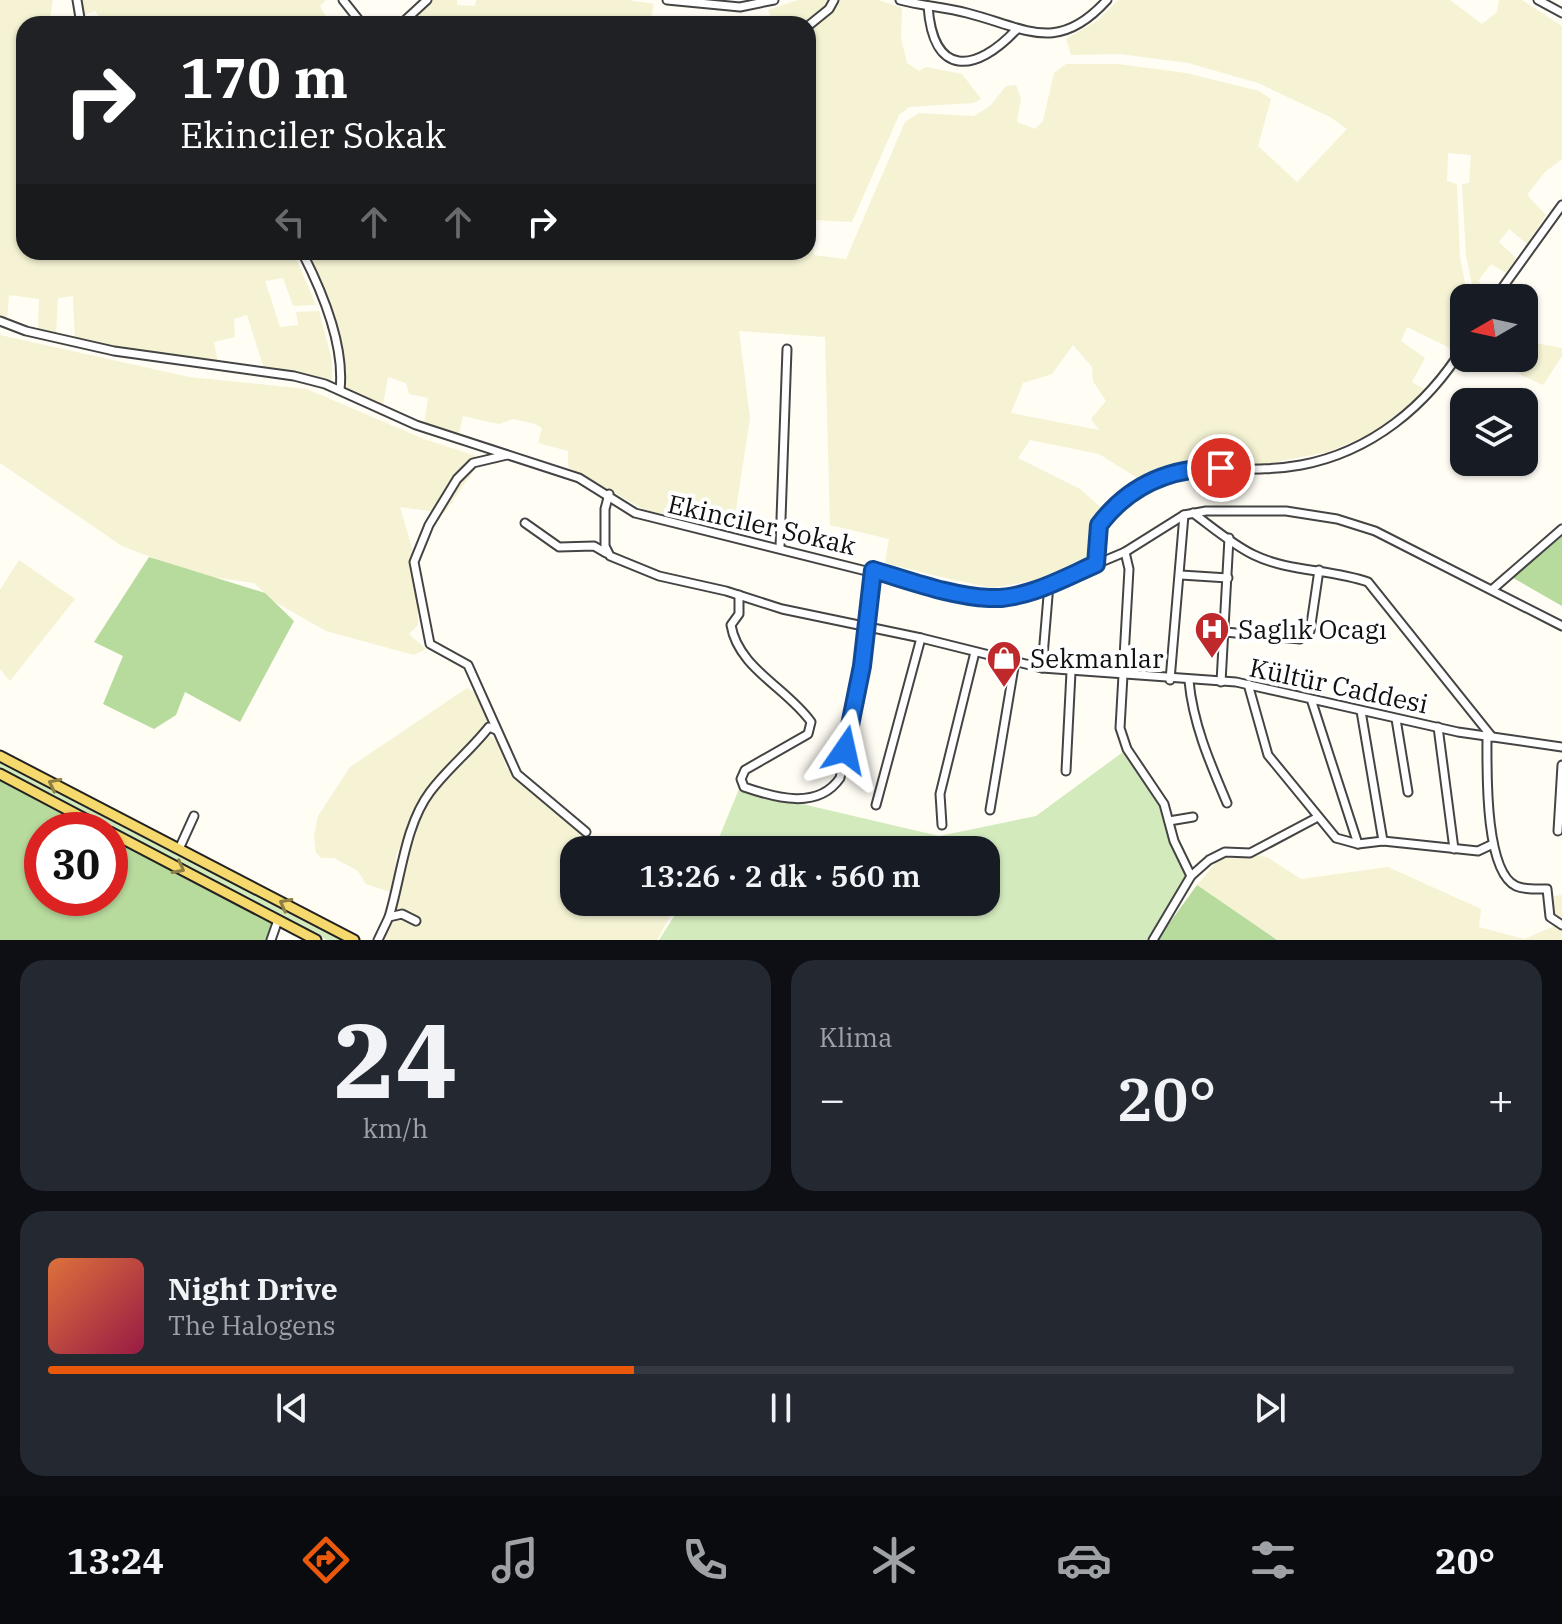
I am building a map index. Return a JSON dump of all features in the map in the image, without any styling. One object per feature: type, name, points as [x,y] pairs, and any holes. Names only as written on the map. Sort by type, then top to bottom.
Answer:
[{"type":"main road","points":[[0,756],[354,940]]},
{"type":"main road","points":[[0,774],[72,812]]},
{"type":"main road","points":[[128,841],[316,940]]},
{"type":"street","points":[[343,0],[356,16]]},
{"type":"street","points":[[410,16],[427,0]]},
{"type":"street","points":[[667,0],[740,7],[774,0]]},
{"type":"street","points":[[816,20],[829,9],[834,0]]},
{"type":"street","points":[[900,0],[1046,36],[1058,35],[1094,13],[1107,0]]},
{"type":"street","points":[[1538,0],[1559,11]]},
{"type":"street","points":[[1557,0],[1559,11]]},
{"type":"street","points":[[928,6],[934,42],[945,56],[958,62],[983,58],[1017,29]]},
{"type":"street","points":[[1505,284],[1562,205]]},
{"type":"street","points":[[305,260],[330,323],[340,362],[340,390]]},
{"type":"street","name":"Ekinciler Sokak","points":[[0,321],[72,342],[150,358],[294,376],[340,390],[416,425],[579,478],[609,494],[621,507],[665,523],[780,547],[938,589],[990,598],[1049,584],[1125,552],[1188,514]]},
{"type":"street","points":[[780,547],[787,349]]},
{"type":"street","points":[[1096,564],[1099,525],[1141,486],[1187,468],[1288,467],[1343,453],[1380,434],[1427,397],[1450,365]]},
{"type":"street","points":[[509,455],[473,463],[457,479],[429,525],[414,562],[430,644],[468,665],[517,774],[586,832]]},
{"type":"street","points":[[606,553],[605,509],[609,494]]},
{"type":"street","points":[[1188,514],[1286,511],[1337,519],[1375,531],[1494,588],[1562,626]]},
{"type":"street","points":[[1188,514],[1252,555],[1274,563],[1368,582],[1490,737],[1493,844],[1507,879],[1518,887],[1547,889],[1550,917],[1562,925]]},
{"type":"street","points":[[1170,680],[1188,514]]},
{"type":"street","name":"Kültür Caddesi","points":[[525,523],[559,547],[594,546],[659,576],[782,609],[921,638],[1042,668],[1248,684],[1312,702],[1396,719],[1562,747]]},
{"type":"street","points":[[1494,588],[1562,529]]},
{"type":"street","points":[[1221,682],[1229,538]]},
{"type":"street","points":[[1125,552],[1129,569],[1120,728],[1127,749],[1164,804],[1191,876]]},
{"type":"street","points":[[739,595],[739,614],[731,625],[734,641],[752,665],[799,705],[811,722],[808,734],[800,741],[745,770],[741,779],[744,787],[757,792],[800,800],[831,791],[840,778],[862,666],[873,570]]},
{"type":"street","points":[[1225,632],[1300,639],[1310,631],[1319,570]]},
{"type":"street","points":[[1181,575],[1228,578]]},
{"type":"street","points":[[1042,668],[1049,584]]},
{"type":"street","points":[[876,805],[921,638]]},
{"type":"street","points":[[942,825],[940,794],[975,652]]},
{"type":"street","points":[[990,810],[1015,661]]},
{"type":"street","points":[[1066,771],[1071,672]]},
{"type":"street","points":[[1189,681],[1191,704],[1204,747],[1227,803]]},
{"type":"street","points":[[1248,684],[1268,755],[1336,838],[1358,844],[1383,841],[1478,851],[1493,844]]},
{"type":"street","points":[[1312,702],[1358,844]]},
{"type":"street","points":[[1361,711],[1383,841]]},
{"type":"street","points":[[1396,719],[1408,792]]},
{"type":"street","points":[[378,940],[403,872],[407,841],[428,793],[489,727],[496,730]]},
{"type":"street","points":[[1438,727],[1454,849]]},
{"type":"street","points":[[1558,831],[1562,765]]},
{"type":"street","points":[[179,849],[194,816]]},
{"type":"street","points":[[1169,821],[1193,817]]},
{"type":"street","points":[[1153,940],[1191,876],[1209,860],[1225,852],[1250,853],[1318,817]]},
{"type":"street","points":[[389,917],[402,914],[416,921]]},
{"type":"street","points":[[271,940],[278,920]]},
{"type":"shaded area","points":[[0,0],[53,0],[50,16],[16,16],[16,260],[296,260],[316,305],[293,306],[283,278],[265,281],[280,327],[298,325],[296,312],[319,311],[332,360],[332,382],[293,372],[264,369],[247,315],[234,319],[235,337],[214,342],[218,364],[75,341],[73,296],[58,298],[56,335],[38,330],[39,299],[9,295],[7,321],[0,318]]},
{"type":"shaded area","points":[[80,0],[326,0],[320,6],[326,16],[98,16],[95,11],[84,15]]},
{"type":"shaded area","points":[[433,0],[457,0],[457,5],[475,6],[476,0],[628,0],[654,4],[652,16],[418,15]]},
{"type":"shaded area","points":[[798,0],[829,0],[825,8],[814,16],[771,16],[768,10]]},
{"type":"shaded area","points":[[838,0],[879,0],[902,8],[901,38],[907,63],[919,71],[926,67],[962,74],[981,99],[973,103],[909,107],[899,115],[852,222],[816,220],[816,23],[835,8]]},
{"type":"shaded area","points":[[1118,0],[1450,0],[1482,24],[1497,12],[1499,0],[1522,0],[1562,26],[1562,159],[1545,172],[1527,195],[1546,215],[1527,244],[1509,229],[1499,242],[1516,258],[1506,273],[1491,264],[1478,281],[1482,284],[1472,284],[1466,256],[1462,184],[1469,183],[1471,155],[1448,153],[1447,181],[1457,184],[1460,258],[1465,284],[1450,284],[1450,348],[1407,327],[1401,341],[1425,358],[1412,382],[1427,391],[1371,434],[1328,452],[1264,464],[1182,464],[1139,479],[1099,454],[1030,440],[1018,458],[1080,489],[1104,510],[1093,521],[1089,558],[1047,578],[992,588],[937,576],[885,563],[889,539],[830,525],[825,337],[739,331],[750,418],[733,529],[645,510],[568,467],[568,451],[538,443],[542,428],[535,424],[513,419],[499,424],[463,416],[458,438],[424,425],[428,398],[409,394],[406,383],[388,377],[383,405],[344,388],[330,321],[305,260],[816,260],[816,255],[846,259],[905,122],[919,113],[974,116],[990,106],[1006,86],[1016,85],[1021,98],[1017,122],[1035,129],[1043,121],[1054,73],[1066,64],[1118,64],[1186,73],[1259,91],[1271,99],[1258,146],[1297,182],[1347,129],[1330,117],[1258,83],[1188,63],[1120,54],[1071,55],[1066,39],[1098,20]],"holes":[[[1073,345],[1092,367],[1093,381],[1106,401],[1091,419],[1099,430],[1011,413],[1023,383],[1052,374]]]},
{"type":"shaded area","points":[[0,335],[189,377],[307,389],[424,439],[498,463],[477,466],[444,513],[400,507],[413,552],[417,589],[418,625],[409,634],[426,649],[414,655],[326,631],[273,601],[254,583],[198,575],[122,546],[0,463]]},
{"type":"shaded area","points":[[1538,344],[1562,348],[1562,356],[1543,385],[1515,372],[1538,372]]},
{"type":"shaded area","points":[[19,560],[75,599],[10,681],[0,669],[0,590]]},
{"type":"shaded area","points":[[467,688],[480,696],[489,727],[450,768],[402,841],[396,856],[393,893],[366,884],[358,871],[334,858],[321,858],[316,853],[314,837],[318,816],[350,767]]},
{"type":"shaded area","points":[[490,736],[501,743],[506,767],[549,800],[580,832],[578,836],[560,836],[560,916],[670,916],[657,940],[387,940],[381,937],[403,881],[401,864],[431,795]]},
{"type":"shaded area","points":[[1225,852],[1267,857],[1301,879],[1388,867],[1481,909],[1479,927],[1524,939],[1559,924],[1550,917],[1548,897],[1562,895],[1562,940],[1277,940],[1197,885]]},
{"type":"green space","points":[[1562,524],[1562,606],[1508,575]]},
{"type":"green space","points":[[149,557],[265,593],[294,621],[240,722],[185,692],[176,715],[154,729],[103,704],[123,656],[94,642]]},
{"type":"green space","points":[[1127,749],[1164,804],[1191,876],[1148,940],[659,940],[674,916],[1000,916],[1000,836],[939,836],[1036,816]]},
{"type":"green space","points":[[0,761],[97,812],[84,812],[0,768]]},
{"type":"green space","points":[[0,774],[73,812],[24,812],[24,916],[128,916],[128,841],[278,920],[272,940],[0,940]]},
{"type":"green space","points":[[739,789],[939,836],[720,836]]},
{"type":"green space","points":[[128,828],[340,940],[327,940],[128,835]]},
{"type":"green space","points":[[1197,885],[1277,940],[1157,940]]},
{"type":"place","name":"Saglık Ocagı","points":[[1212,660]]},
{"type":"place","name":"Sekmanlar","points":[[1004,689]]},
{"type":"route","points":[[845,750],[862,666],[873,570],[938,589],[990,598],[1026,592],[1096,564],[1099,525],[1124,498],[1141,486],[1176,470],[1221,468]]}]
